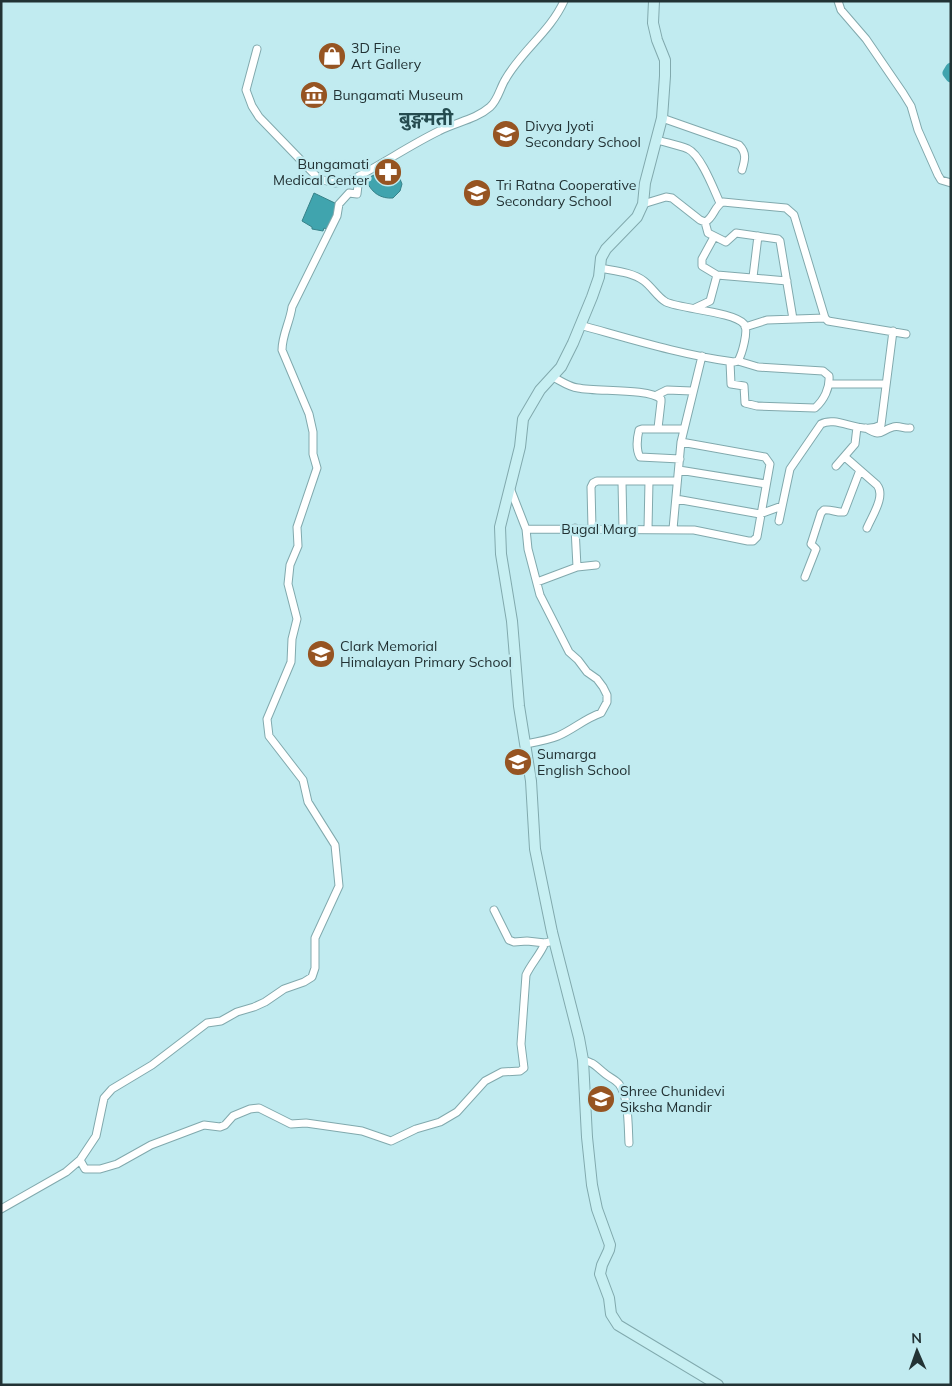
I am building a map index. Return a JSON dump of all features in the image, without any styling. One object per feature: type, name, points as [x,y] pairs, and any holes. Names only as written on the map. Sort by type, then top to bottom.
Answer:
[{"type":"main road","points":[[654,1],[654,24],[664,60],[665,76],[662,118],[645,183],[643,204],[637,217],[606,249],[601,258],[592,297],[561,367],[540,390],[523,419],[520,447],[500,526],[500,554],[512,621],[519,706],[531,781],[534,849],[550,938],[569,993],[583,1060],[586,1128],[592,1185],[597,1209],[610,1245],[600,1274],[609,1298],[614,1321],[625,1331],[718,1385]]},
{"type":"street","points":[[257,48],[246,90],[252,106],[259,117],[319,179],[335,184],[349,181],[359,176],[439,131],[469,120],[493,105],[504,80],[515,64],[558,15],[564,1]]},
{"type":"street","points":[[838,1],[841,10],[866,39],[911,106],[918,130],[941,180],[951,183]]},
{"type":"street","points":[[662,118],[739,145],[744,150],[745,159],[742,170]]},
{"type":"street","points":[[657,140],[692,152],[706,172],[720,203]]},
{"type":"street","points":[[1,1209],[66,1172],[80,1160],[96,1136],[104,1098],[112,1089],[152,1065],[207,1023],[221,1021],[237,1012],[254,1007],[284,989],[312,977],[315,968],[315,938],[339,886],[335,845],[308,802],[303,780],[269,736],[267,719],[291,662],[292,639],[297,619],[288,584],[290,565],[298,546],[298,527],[317,468],[313,454],[313,432],[309,414],[282,350],[282,344],[290,322],[292,307],[338,216],[339,204],[349,193],[357,194],[359,176]]},
{"type":"street","points":[[643,204],[666,197],[672,198],[705,222]]},
{"type":"street","points":[[720,203],[727,202],[786,208],[791,211],[794,215],[825,318],[831,323],[906,334]]},
{"type":"street","points":[[705,222],[712,216],[720,203]]},
{"type":"street","points":[[705,222],[706,230],[714,237],[726,242],[736,233],[778,239],[780,241],[793,319]]},
{"type":"street","points":[[753,277],[758,236]]},
{"type":"street","points":[[714,237],[702,263],[702,266],[706,269],[717,275],[787,281]]},
{"type":"street","points":[[580,325],[653,345],[734,361],[758,367],[823,371],[829,376],[827,391],[815,408],[757,406],[745,403],[744,386],[731,384],[734,361],[744,348],[744,324],[738,320],[667,302],[642,279],[630,274],[600,268]]},
{"type":"street","points":[[695,308],[710,300],[717,275]]},
{"type":"street","points":[[745,327],[767,320],[825,318]]},
{"type":"street","points":[[780,521],[790,469],[821,424],[830,421],[866,428],[881,425],[893,331]]},
{"type":"street","points":[[672,529],[681,442],[702,356]]},
{"type":"street","points":[[553,377],[579,388],[657,396],[661,399],[658,428]]},
{"type":"street","points":[[829,384],[886,384]]},
{"type":"street","points":[[657,396],[666,390],[692,391]]},
{"type":"street","points":[[836,466],[855,444],[857,427]]},
{"type":"street","points":[[866,428],[874,433],[882,433],[892,427],[910,428]]},
{"type":"street","points":[[680,459],[640,457],[638,453],[639,430],[642,428],[684,429]]},
{"type":"street","name":"Bugal Marg","points":[[526,529],[694,530],[748,542],[754,541],[757,537],[770,464],[765,457],[681,442]]},
{"type":"street","points":[[845,457],[879,487],[881,494],[867,528]]},
{"type":"street","points":[[679,470],[766,484]]},
{"type":"street","points":[[806,577],[815,555],[816,549],[811,544],[821,513],[828,509],[837,513],[844,512],[860,470]]},
{"type":"street","points":[[592,528],[591,487],[593,483],[598,481],[677,481]]},
{"type":"street","points":[[648,529],[649,481]]},
{"type":"street","points":[[622,482],[623,529]]},
{"type":"street","points":[[510,488],[526,529],[528,549],[543,602],[568,652],[578,660],[587,672],[597,679],[603,687],[607,702],[601,713],[587,718],[558,736],[526,744]]},
{"type":"street","points":[[676,499],[760,514],[782,506]]},
{"type":"street","points":[[576,528],[577,567]]},
{"type":"street","points":[[537,582],[577,567],[596,565]]},
{"type":"street","points":[[494,910],[509,940],[514,942],[550,938]]},
{"type":"street","points":[[80,1160],[85,1169],[100,1169],[117,1164],[151,1145],[204,1125],[220,1127],[225,1125],[233,1116],[250,1109],[260,1108],[291,1124],[306,1123],[362,1131],[391,1141],[416,1129],[440,1122],[457,1112],[485,1081],[502,1072],[520,1071],[524,1068],[522,1044],[526,975],[530,966],[550,938]]},
{"type":"street","points":[[583,1060],[595,1064],[602,1072],[618,1083],[623,1090],[626,1100],[630,1143]]},
{"type":"water","points":[[393,172],[398,174],[402,184],[400,191],[393,198],[377,194],[367,182],[368,178],[374,175],[380,177]]},
{"type":"water","points":[[314,193],[339,205],[326,229],[324,228],[323,231],[312,229],[312,227],[302,221]]},
{"type":"waterway","points":[[951,68],[948,73],[951,77]]},
{"type":"place","name":"3D Fine Art Gallery","points":[[332,56]]},
{"type":"place","name":"Bungamati Museum","points":[[314,95]]},
{"type":"place","name":"Divya Jyoti Secondary School","points":[[506,134]]},
{"type":"place","name":"Bungamati Medical Center","points":[[388,172]]},
{"type":"place","name":"Tri Ratna Cooperative Secondary School","points":[[477,193]]},
{"type":"place","name":"Clark Memorial Himalayan Primary School","points":[[321,654]]},
{"type":"place","name":"Sumarga English School","points":[[518,762]]},
{"type":"place","name":"Shree Chunidevi Siksha Mandir","points":[[601,1099]]},
{"type":"district","name":"बुङ्गमती","points":[[426,118]]}]
